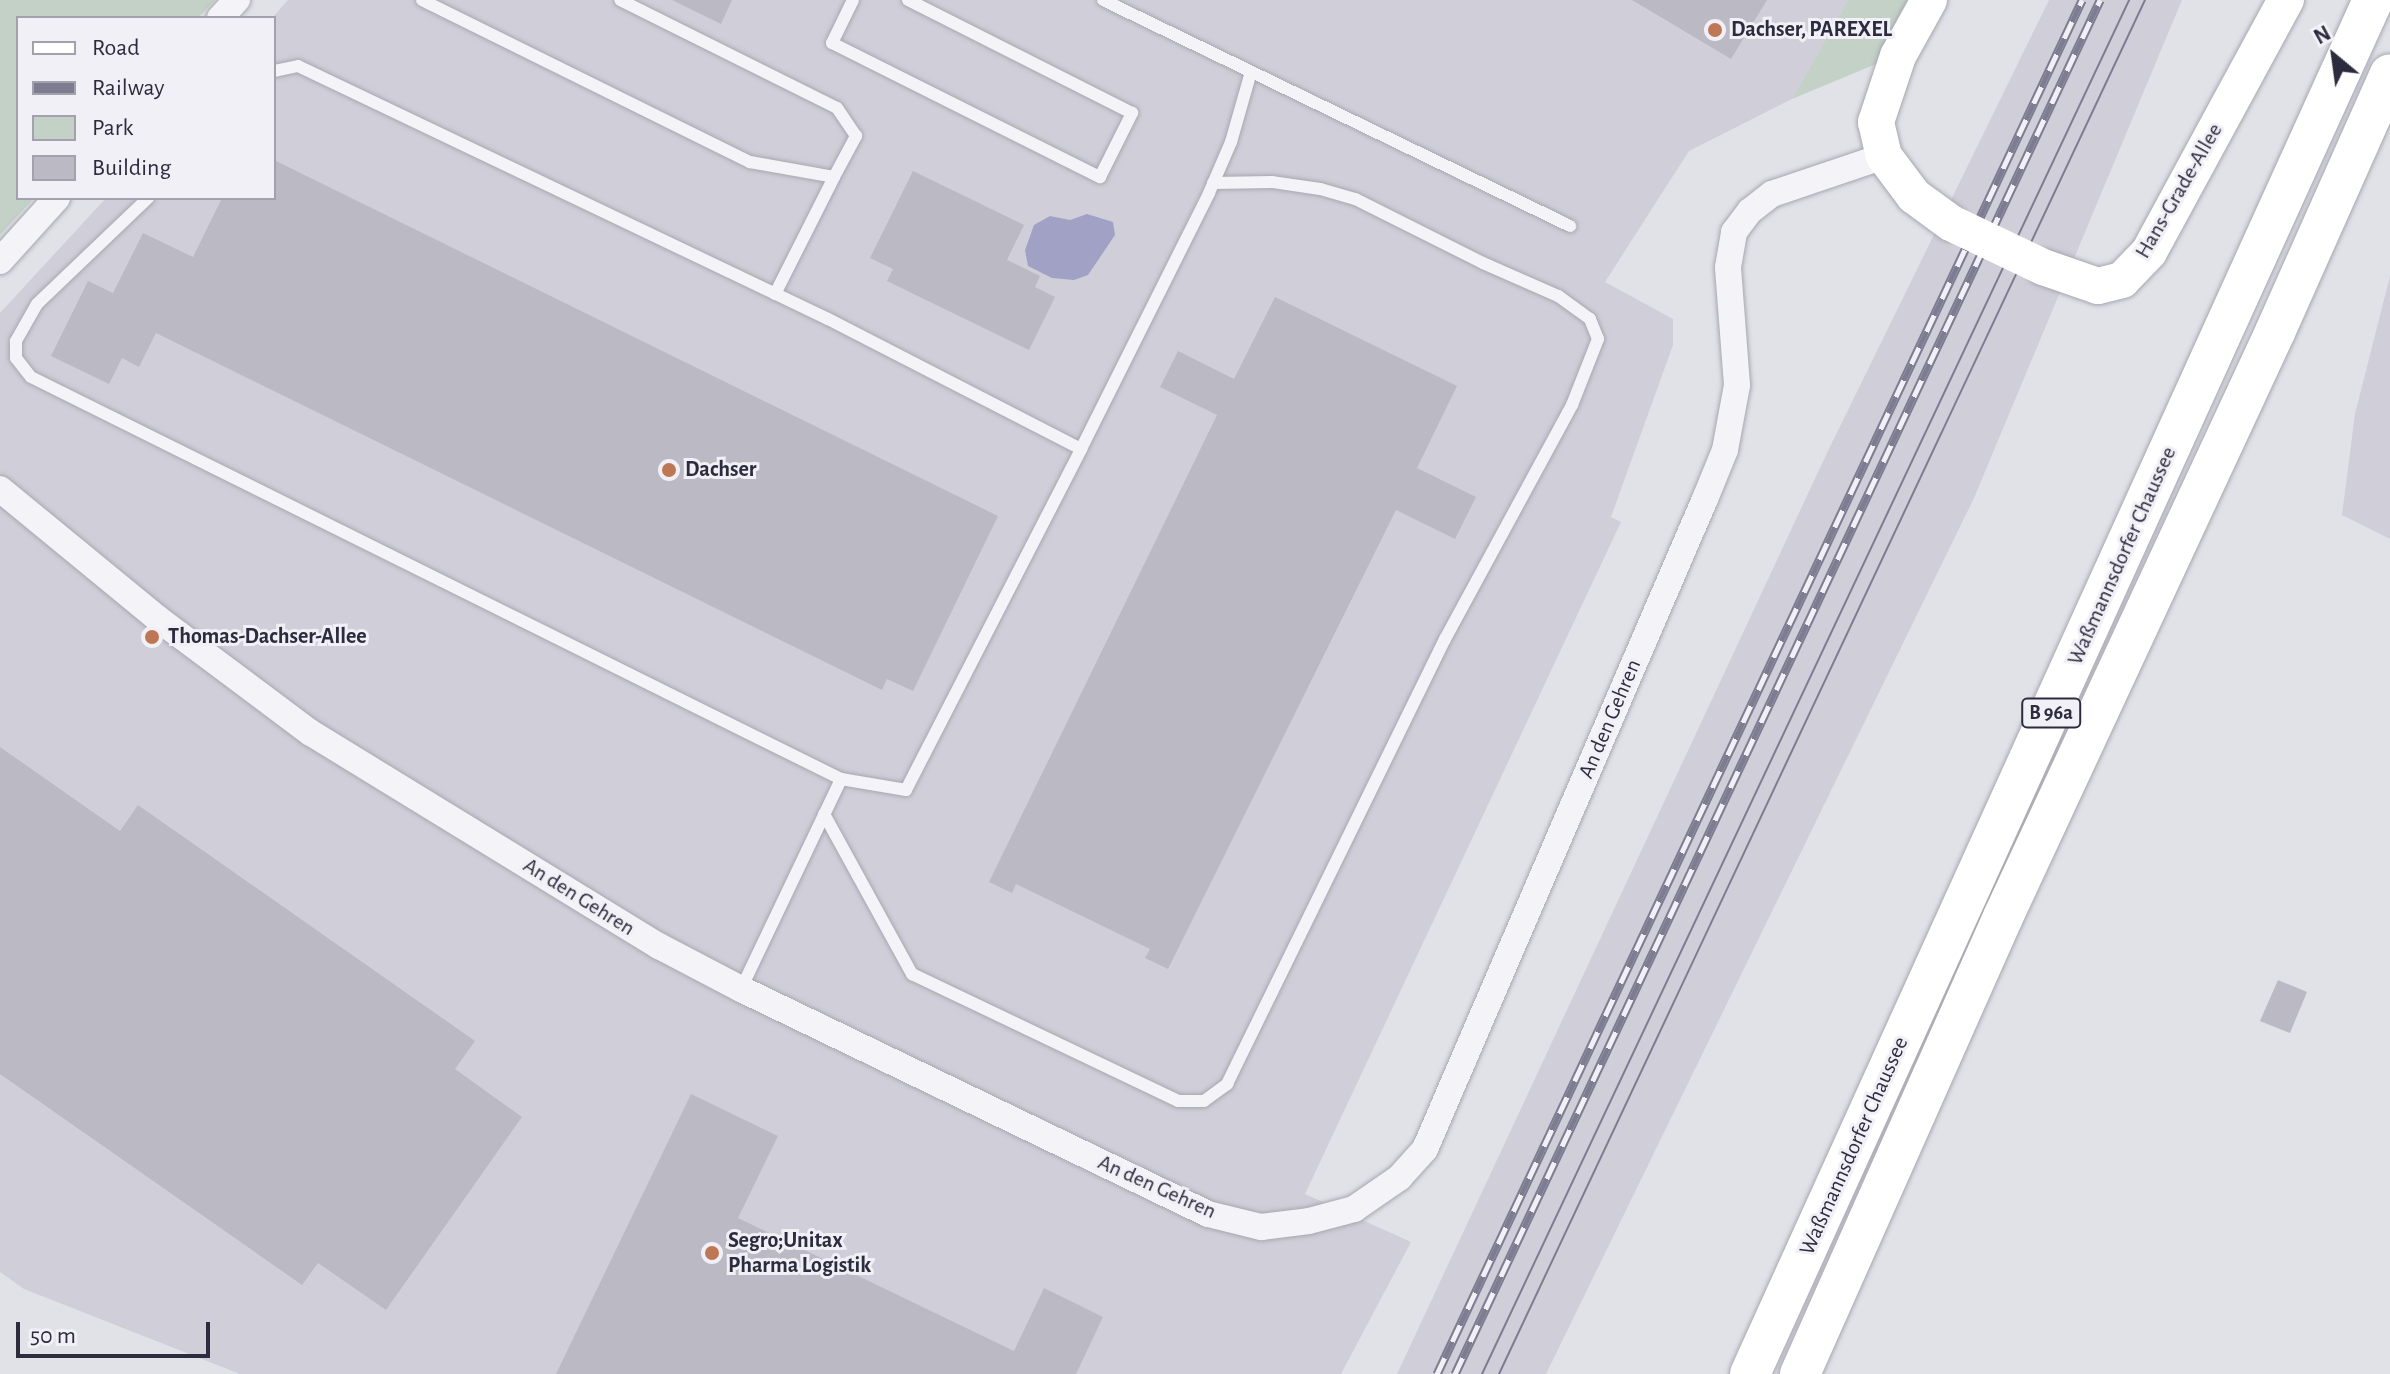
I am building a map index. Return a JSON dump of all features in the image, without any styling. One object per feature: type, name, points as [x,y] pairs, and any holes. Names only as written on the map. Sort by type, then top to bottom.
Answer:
[{"type":"main road","name":"Waßmannsdorfer Chaussee","points":[[1750,1374],[2373,0]]},
{"type":"main road","name":"Waßmannsdorfer Chaussee","points":[[1800,1374],[2003,917],[2275,332],[2390,74]]},
{"type":"street","points":[[222,16],[237,0]]},
{"type":"street","name":"Hans-Grade-Allee","points":[[1929,0],[1898,56],[1876,122],[1884,156],[1914,196],[1951,223],[2043,267],[2098,286],[2122,280],[2149,252],[2286,0]]},
{"type":"street","name":"An den Gehren","points":[[0,489],[157,618],[311,733],[659,946],[741,989],[1208,1214],[1261,1227],[1309,1221],[1354,1209],[1399,1178],[1425,1149],[1725,450],[1737,385],[1728,267],[1734,232],[1750,211],[1772,194],[1884,156]]},
{"type":"street","points":[[0,261],[55,200]]},
{"type":"lane","points":[[422,0],[750,162],[834,177]]},
{"type":"lane","points":[[620,0],[837,108],[856,136],[775,294]]},
{"type":"lane","points":[[853,0],[832,43],[1100,177],[1132,113],[908,0]]},
{"type":"lane","points":[[1103,0],[1570,226]]},
{"type":"lane","points":[[276,71],[298,66],[775,294],[1081,449]]},
{"type":"lane","points":[[146,200],[37,304],[16,341],[16,358],[31,377],[841,779],[906,790],[1213,183],[1231,142],[1251,72]]},
{"type":"lane","points":[[824,814],[912,974],[1178,1101],[1204,1101],[1227,1084],[1445,639],[1572,405],[1598,339],[1590,319],[1558,296],[1483,263],[1355,199],[1320,189],[1272,182],[1213,183]]},
{"type":"lane","points":[[741,989],[841,779]]},
{"type":"shaded area","points":[[288,0],[1848,0],[1792,99],[1689,151],[1605,282],[1673,319],[1673,345],[1611,517],[1621,522],[1305,1194],[1411,1242],[1341,1374],[240,1374],[24,1289],[0,1272],[0,313],[104,200],[276,200],[274,16]]},
{"type":"shaded area","points":[[2049,0],[2182,0],[1974,498],[1546,1374],[1397,1374],[1826,455]]},
{"type":"shaded area","points":[[2390,276],[2390,539],[2342,515],[2355,414]]},
{"type":"green space","points":[[0,0],[215,0],[200,16],[16,16],[16,200],[32,200],[0,235]]},
{"type":"green space","points":[[1848,0],[1912,0],[1876,64],[1792,99]]},
{"type":"water","points":[[1087,214],[1113,222],[1115,235],[1088,275],[1074,280],[1052,278],[1028,266],[1025,250],[1034,225],[1050,216],[1070,220]]},
{"type":"building","points":[[672,0],[732,0],[721,24]]},
{"type":"building","name":"Dachser, PAREXEL","points":[[1632,0],[1767,0],[1731,59]]},
{"type":"building","name":"Dachser","points":[[276,161],[998,516],[913,691],[887,679],[882,690],[156,333],[139,367],[122,358],[109,384],[51,356],[88,281],[113,293],[143,233],[193,257],[221,200],[276,200]]},
{"type":"building","points":[[913,171],[1024,225],[1007,260],[1040,276],[1035,287],[1055,297],[1029,350],[887,281],[893,269],[870,258]]},
{"type":"building","points":[[1275,297],[1457,386],[1417,468],[1476,497],[1455,539],[1396,510],[1168,969],[1145,958],[1150,949],[1016,884],[1012,893],[989,882],[1217,415],[1160,387],[1178,351],[1234,379]]},
{"type":"building","points":[[0,747],[120,831],[138,805],[475,1041],[455,1069],[522,1117],[386,1310],[318,1263],[302,1285],[0,1074]]},
{"type":"building","points":[[2278,980],[2307,992],[2290,1033],[2260,1021]]},
{"type":"building","name":"Segro;Unitax Pharma Logistik","points":[[691,1094],[778,1136],[738,1218],[1014,1351],[1044,1288],[1103,1317],[1076,1374],[556,1374]]},
{"type":"tram line","points":[[1482,1374],[2129,0]]},
{"type":"tram line","points":[[1499,1374],[2145,0]]},
{"type":"railway","points":[[1437,1374],[2082,0]]},
{"type":"railway","points":[[1455,1374],[2100,0]]},
{"type":"place","name":"Dachser, PAREXEL","points":[[1715,30]]},
{"type":"place","name":"Dachser","points":[[669,470]]},
{"type":"place","name":"Thomas-Dachser-Allee","points":[[152,637]]},
{"type":"place","name":"Segro;Unitax Pharma Logistik","points":[[712,1253]]}]
